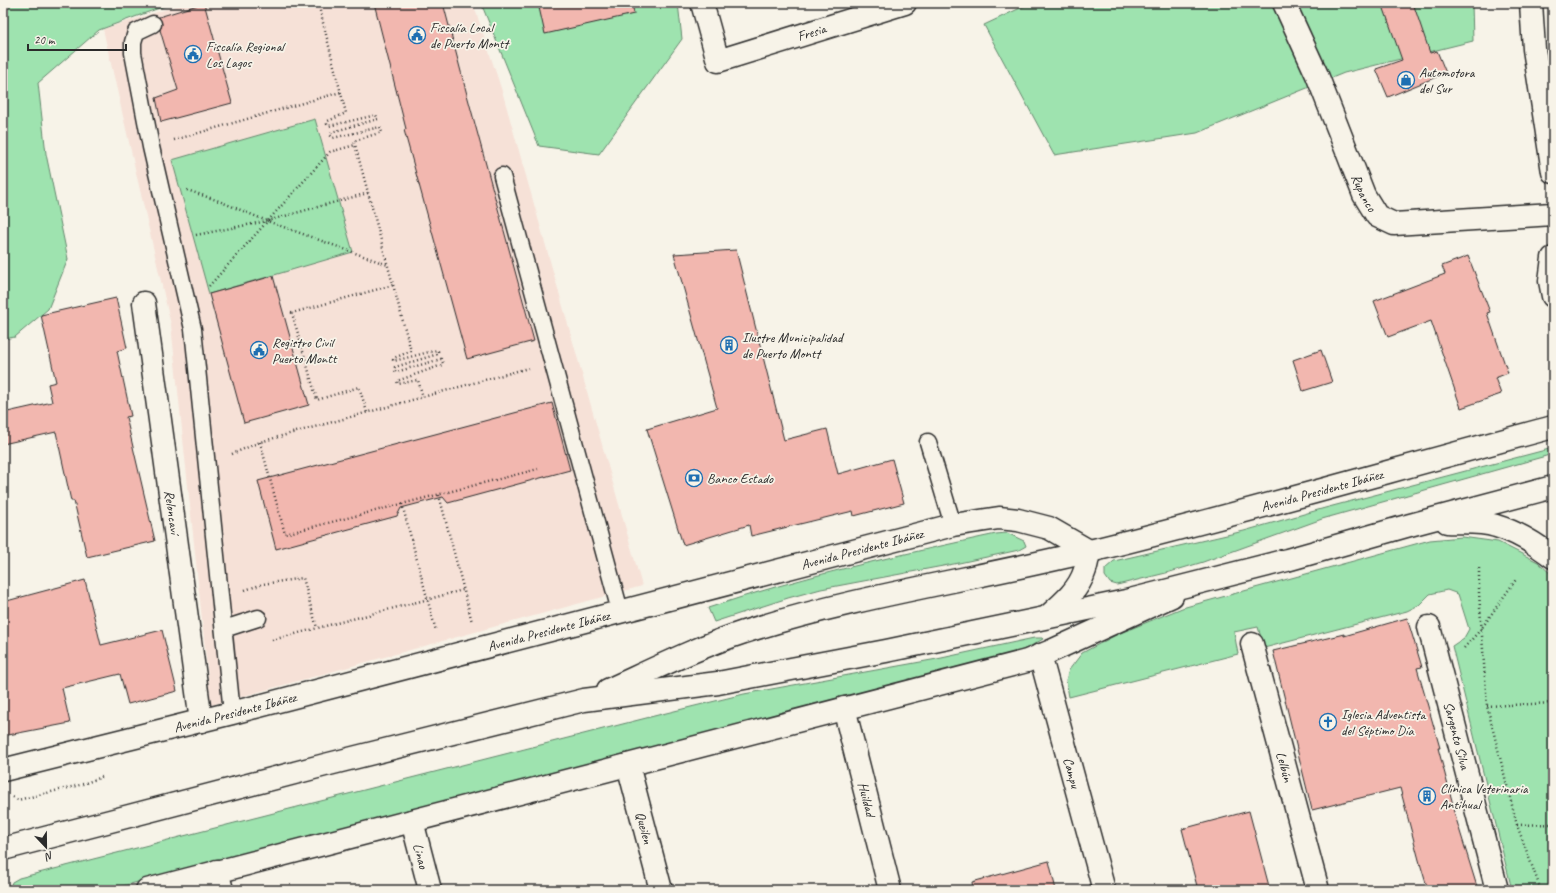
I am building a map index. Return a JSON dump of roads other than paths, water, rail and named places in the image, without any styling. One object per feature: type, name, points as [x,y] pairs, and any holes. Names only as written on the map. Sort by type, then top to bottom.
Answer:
[{"type":"street","name":"Fresia","points":[[702,3],[718,61],[905,3]]},
{"type":"street","name":"Rupanco","points":[[1284,3],[1317,76],[1364,196],[1377,216],[1394,224],[1553,214]]},
{"type":"street","points":[[1531,3],[1534,49],[1553,172]]},
{"type":"street","points":[[1553,258],[1550,281],[1553,296]]},
{"type":"street","name":"Reloncaví","points":[[144,303],[201,721]]},
{"type":"street","name":"Avenida Presidente Ibáñez","points":[[584,700],[713,644],[768,625],[890,594],[1089,551],[1301,496],[1553,427]]},
{"type":"street","name":"Avenida Presidente Ibáñez","points":[[3,849],[584,700],[718,683],[886,651],[1126,601],[1287,560],[1553,487]]},
{"type":"street","name":"Avenida Presidente Ibáñez","points":[[3,770],[201,721],[954,525],[999,518],[1018,520],[1048,528],[1089,551]]},
{"type":"street","points":[[1410,525],[1447,522],[1496,525],[1518,534],[1540,547],[1553,557]]},
{"type":"street","points":[[1046,617],[1066,600],[1075,589],[1085,571],[1089,551]]},
{"type":"street","name":"Avenida Presidente Ibáñez","points":[[147,890],[220,881],[412,821],[1027,661],[1210,579]]},
{"type":"street","name":"Sargento Silva","points":[[1429,627],[1497,890]]},
{"type":"street","name":"Lelbún","points":[[1252,644],[1318,890]]},
{"type":"street","name":"Campu","points":[[1040,655],[1104,890]]},
{"type":"street","name":"Huildad","points":[[844,708],[890,890]]},
{"type":"street","name":"Queilen","points":[[628,765],[661,890]]},
{"type":"street","name":"Linao","points":[[412,821],[430,890]]},
{"type":"lane","points":[[152,24],[136,32],[133,42],[133,53],[158,180],[193,330],[232,713]]},
{"type":"lane","points":[[502,176],[620,611]]},
{"type":"lane","points":[[928,442],[954,525]]},
{"type":"lane","points":[[224,629],[258,618]]},
{"type":"place","name":"Fiscalía Local de Puerto Montt","points":[[417,35]]},
{"type":"place","name":"Fiscalía Regional Los Lagos","points":[[193,54]]},
{"type":"place","name":"Automotora del Sur","points":[[1406,80]]},
{"type":"place","name":"Ilustre Municipalidad de Puerto Montt","points":[[729,345]]},
{"type":"place","name":"Registro Civil Puerto Montt","points":[[259,350]]},
{"type":"place","name":"Banco Estado","points":[[694,478]]},
{"type":"place","name":"Iglesia Adventista del Séptimo Día","points":[[1328,722]]},
{"type":"place","name":"Clínica Veterinaria Antihual","points":[[1427,796]]}]
